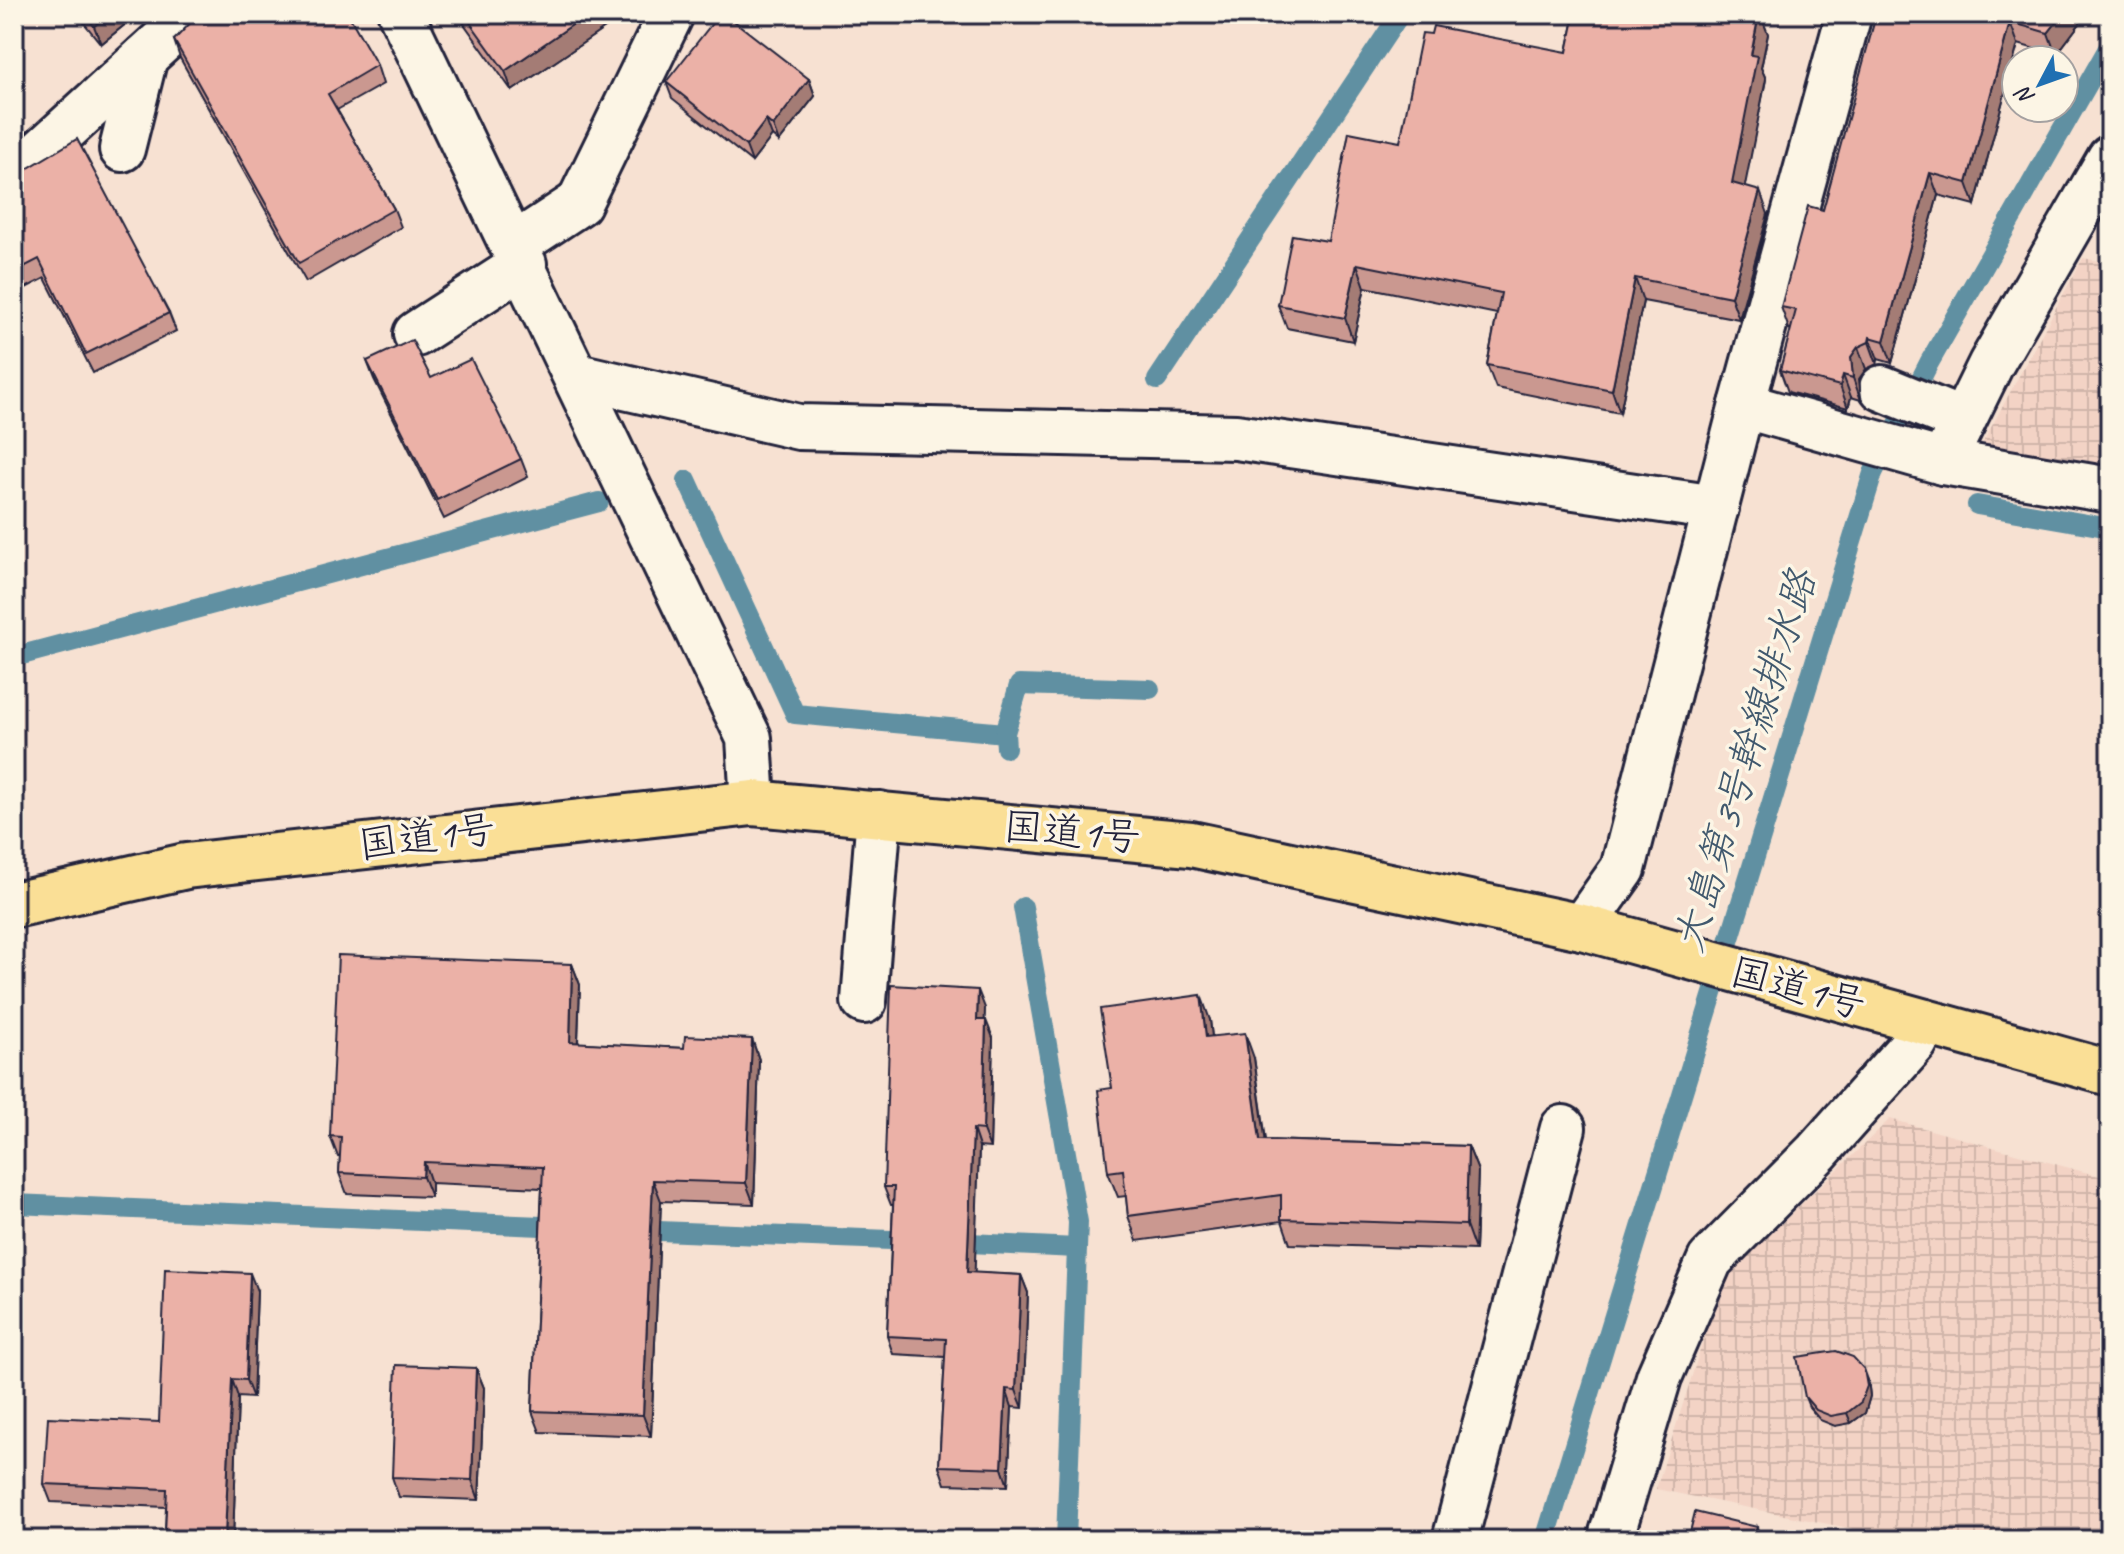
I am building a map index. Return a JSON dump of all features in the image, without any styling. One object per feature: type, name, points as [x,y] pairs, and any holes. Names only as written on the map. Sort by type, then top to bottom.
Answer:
[{"type":"highway","name":"国道1号","points":[[14,905],[186,866],[753,803],[1191,844],[1582,927],[2110,1073]]},
{"type":"street","points":[[14,170],[33,159],[192,14]]},
{"type":"street","points":[[401,14],[520,254],[749,738],[753,803]]},
{"type":"street","points":[[416,334],[520,254],[579,203],[671,14]]},
{"type":"street","points":[[1582,927],[1623,869],[1742,405],[1849,14]]},
{"type":"street","points":[[122,149],[145,57]]},
{"type":"street","points":[[1935,459],[1956,417],[1991,364],[2110,158]]},
{"type":"street","points":[[577,376],[799,427],[1236,437],[1716,508]]},
{"type":"street","points":[[1882,388],[1956,417]]},
{"type":"street","points":[[1742,405],[1935,459],[2110,490]]},
{"type":"street","points":[[864,1001],[879,814]]},
{"type":"street","points":[[1610,1540],[1659,1377],[1710,1260],[1817,1152],[1915,1042],[1925,1022]]},
{"type":"street","points":[[1455,1540],[1563,1128]]},
{"type":"shaded area","points":[[2083,258],[2110,263],[2110,502],[1975,457]]},
{"type":"shaded area","points":[[1890,1119],[2110,1179],[2110,1540],[1907,1540],[1656,1489],[1722,1281]]},
{"type":"building","points":[[85,14],[109,14],[94,26]]},
{"type":"building","points":[[199,14],[348,14],[377,65],[328,94],[394,209],[299,263],[174,40]]},
{"type":"building","points":[[464,14],[588,14],[505,71]]},
{"type":"building","points":[[1575,14],[1759,14],[1751,55],[1757,56],[1732,183],[1760,191],[1731,297],[1635,278],[1612,390],[1487,365],[1501,293],[1357,264],[1345,318],[1278,305],[1292,235],[1328,241],[1349,132],[1400,142],[1422,33],[1431,34],[1433,26],[1567,52]]},
{"type":"building","points":[[1883,14],[2063,14],[2048,33],[2010,22],[2004,44],[2000,44],[2000,59],[1967,183],[1930,173],[1884,341],[1870,337],[1869,342],[1858,347],[1851,357],[1853,378],[1843,375],[1840,386],[1780,370],[1796,310],[1781,307],[1808,206],[1823,210],[1875,19],[1881,21]]},
{"type":"building","points":[[714,21],[734,21],[809,79],[773,126],[766,120],[746,146],[666,82]]},
{"type":"building","points":[[77,139],[169,313],[86,354],[39,259],[14,272],[14,174]]},
{"type":"building","points":[[412,340],[431,378],[471,359],[521,459],[437,500],[367,361]]},
{"type":"building","points":[[338,955],[572,964],[570,1042],[684,1048],[685,1036],[752,1039],[746,1183],[653,1180],[643,1415],[532,1411],[543,1167],[424,1162],[423,1177],[339,1173],[341,1137],[330,1136]]},
{"type":"building","points":[[891,985],[978,990],[977,1020],[986,1020],[983,1130],[973,1129],[967,1272],[1021,1275],[1016,1390],[1006,1389],[1002,1468],[939,1466],[946,1339],[887,1336],[894,1187],[884,1187]]},
{"type":"building","points":[[1201,995],[1206,1037],[1245,1033],[1260,1140],[1468,1146],[1466,1225],[1281,1219],[1281,1195],[1128,1216],[1123,1170],[1108,1172],[1098,1090],[1112,1088],[1100,1009]]},
{"type":"building","points":[[165,1269],[250,1273],[246,1380],[232,1379],[225,1536],[165,1533],[167,1489],[44,1484],[48,1417],[159,1422]]},
{"type":"building","points":[[1836,1351],[1853,1357],[1864,1369],[1867,1386],[1861,1402],[1847,1413],[1831,1416],[1816,1410],[1805,1397],[1797,1357]]},
{"type":"building","points":[[396,1365],[476,1368],[472,1480],[392,1477]]},
{"type":"building","points":[[1695,1512],[1757,1527],[1754,1540],[1688,1540]]},
{"type":"waterway","points":[[1157,380],[1400,14]]},
{"type":"waterway","name":"大島第3号幹線排水路","points":[[1545,1540],[1873,473],[1929,363],[2110,45]]},
{"type":"waterway","points":[[687,480],[795,714],[1005,733]]},
{"type":"waterway","points":[[14,657],[599,502]]},
{"type":"waterway","points":[[1977,505],[2110,528]]},
{"type":"waterway","points":[[1006,748],[1005,733],[1019,685],[1150,689]]},
{"type":"waterway","points":[[1023,907],[1078,1222],[1066,1540]]},
{"type":"waterway","points":[[14,1204],[566,1227]]},
{"type":"waterway","points":[[633,1230],[917,1241]]},
{"type":"waterway","points":[[949,1242],[1077,1248]]}]
